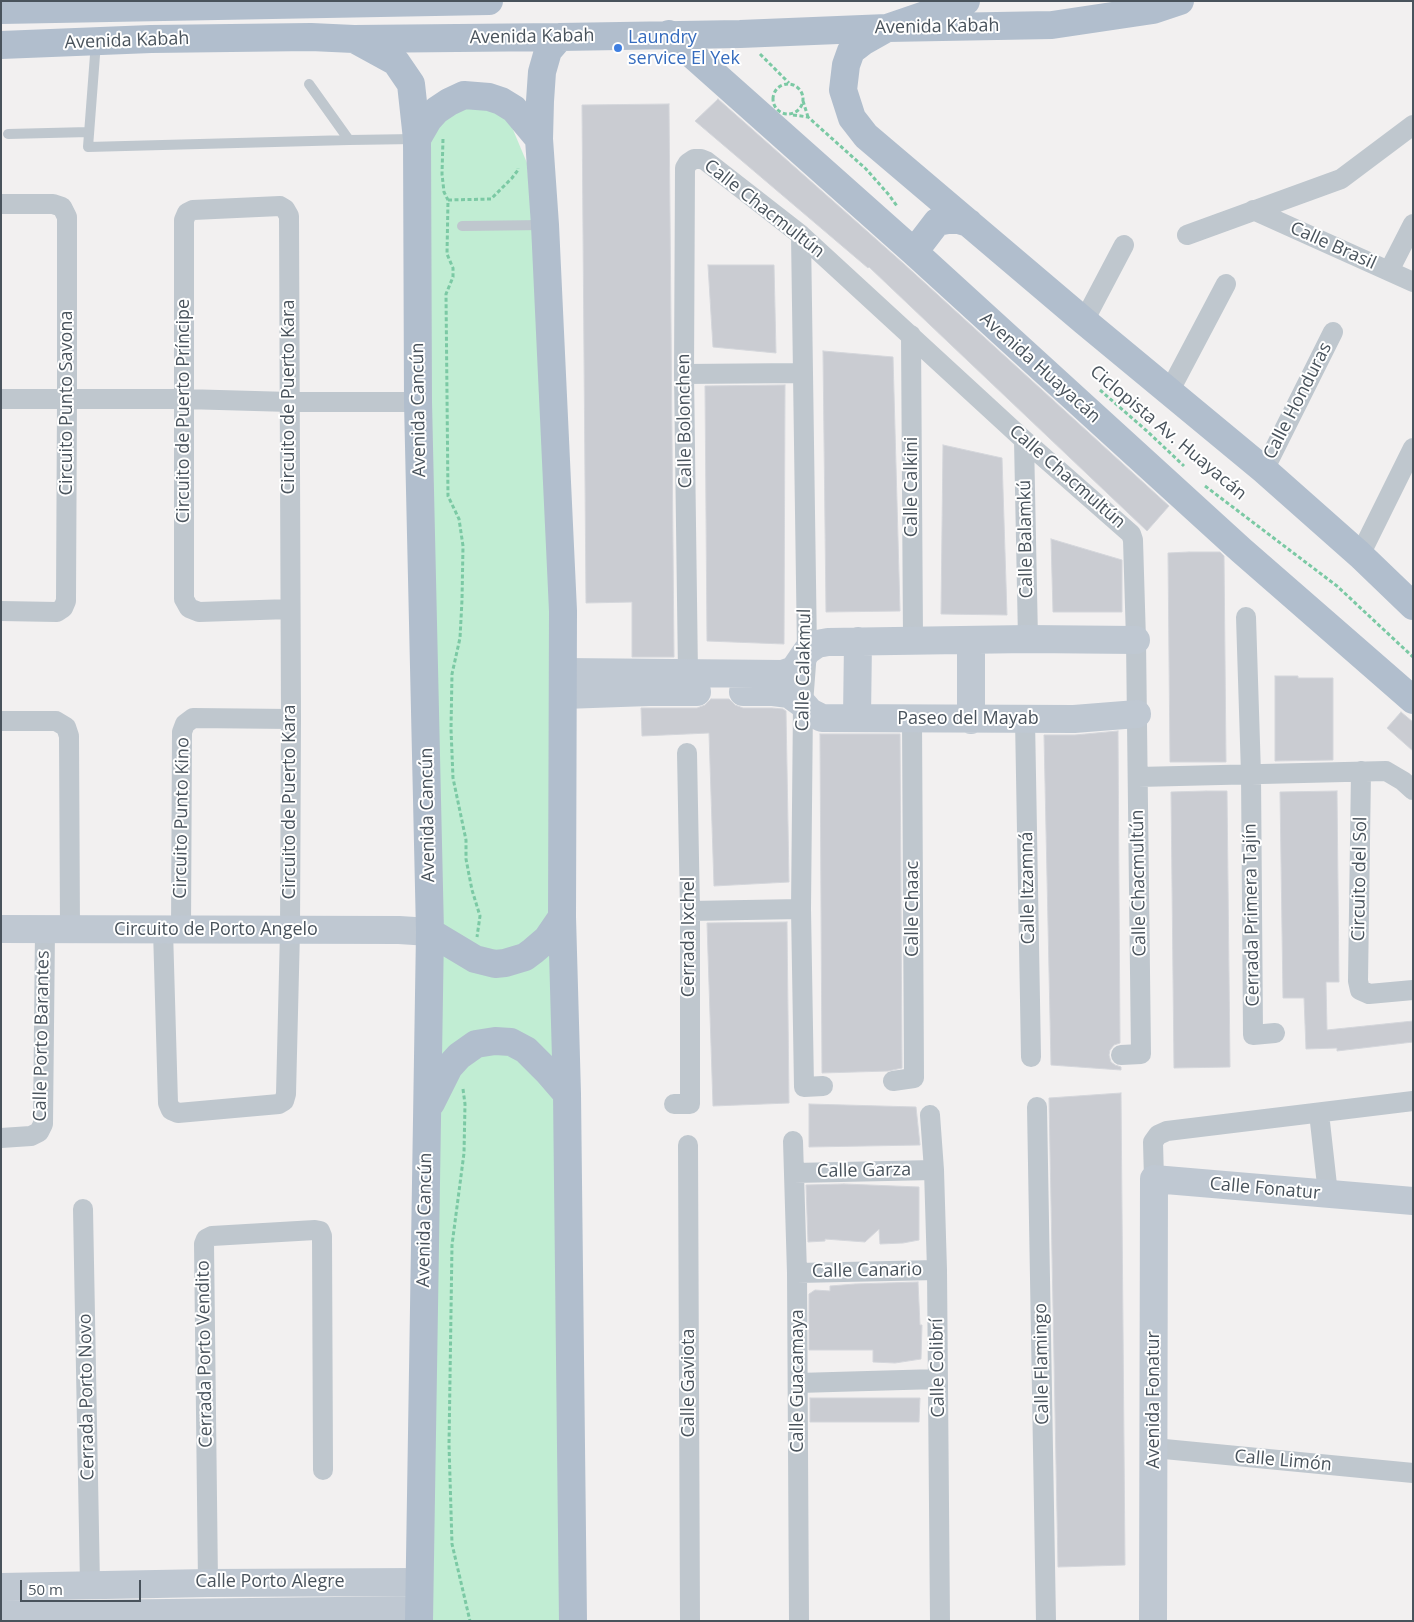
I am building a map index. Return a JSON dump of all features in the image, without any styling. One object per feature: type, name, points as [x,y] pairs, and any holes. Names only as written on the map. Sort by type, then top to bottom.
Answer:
[{"type":"main road","name":"Avenida Kabah","points":[[1,10],[489,1]]},
{"type":"main road","points":[[966,1],[887,28],[864,40],[851,51],[846,65],[843,90],[852,118],[866,136],[1084,321],[1264,470],[1360,555],[1413,606]]},
{"type":"main road","name":"Avenida Kabah","points":[[1,46],[151,39],[560,37],[1052,25],[1153,10],[1180,1]]},
{"type":"main road","points":[[1,22],[96,42]]},
{"type":"main road","name":"Avenida Huayacán","points":[[669,34],[914,252],[1241,550],[1413,700]]},
{"type":"main road","points":[[560,37],[548,51],[542,72],[539,139],[545,225],[563,611],[562,917],[567,1094],[573,1621]]},
{"type":"main road","name":"Avenida Cancún","points":[[354,39],[396,62],[411,84],[417,139],[418,402],[430,932],[419,1615]]},
{"type":"main road","points":[[417,139],[436,110],[464,96],[489,97],[501,101],[514,110],[539,139]]},
{"type":"main road","points":[[914,252],[937,222],[959,220],[970,223]]},
{"type":"main road","points":[[430,932],[468,955],[484,962],[495,964],[514,961],[524,957],[547,939],[562,917]]},
{"type":"main road","points":[[428,1109],[449,1067],[467,1049],[483,1042],[502,1041],[519,1045],[530,1054],[567,1094]]},
{"type":"street","points":[[1187,235],[1341,178],[1413,125]]},
{"type":"street","name":"Calle Chacmultún","points":[[685,168],[694,159],[701,158],[801,235],[1024,440],[1131,534],[1133,540],[1136,640],[1141,1054],[1120,1055]]},
{"type":"street","name":"Calle Bolonchen","points":[[685,168],[684,374],[688,674]]},
{"type":"street","name":"Circuito Punto Savona","points":[[1,204],[54,204],[62,207],[67,217],[66,600],[63,608],[56,612],[1,611]]},
{"type":"street","name":"Circuito de Puerto Príncipe","points":[[285,209],[280,206],[270,206],[194,210],[187,213],[184,220],[184,599],[190,608],[199,612],[290,609]]},
{"type":"street","name":"Circuito de Puerto Kara","points":[[172,930],[168,1103],[171,1110],[178,1113],[279,1104],[284,1101],[286,1094],[290,931],[291,719],[289,216],[285,209]]},
{"type":"street","name":"Calle Brasil","points":[[1253,210],[1413,282]]},
{"type":"street","points":[[1390,271],[1413,224]]},
{"type":"street","name":"Calle Calakmul","points":[[801,235],[807,652],[803,704],[801,909],[804,1087],[823,1086]]},
{"type":"street","points":[[1084,321],[1124,245]]},
{"type":"street","points":[[1169,392],[1226,284]]},
{"type":"street","name":"Calle Honduras","points":[[1264,470],[1333,332]]},
{"type":"street","name":"Calle Calkini","points":[[911,336],[913,640]]},
{"type":"street","points":[[684,374],[802,373]]},
{"type":"street","points":[[1,399],[418,402]]},
{"type":"street","name":"Calle Balamkú","points":[[1024,440],[1028,639]]},
{"type":"street","points":[[1360,555],[1413,448]]},
{"type":"street","points":[[1246,616],[1250,774]]},
{"type":"street","points":[[564,683],[688,674],[783,674],[794,670],[807,652],[817,644],[858,640],[1136,640]]},
{"type":"street","points":[[857,718],[858,640]]},
{"type":"street","points":[[971,640],[971,720]]},
{"type":"street","name":"Paseo del Mayab","points":[[564,683],[649,692],[773,692],[789,694],[803,704],[810,712],[822,718],[1074,719],[1137,714]]},
{"type":"street","name":"Circuito Punto Kino","points":[[172,930],[182,732],[185,724],[193,718],[291,719]]},
{"type":"street","name":"Calle Chaac","points":[[893,1080],[914,1078],[912,719]]},
{"type":"street","name":"Calle Itzamná","points":[[1025,719],[1031,1057]]},
{"type":"street","name":"Calle Porto Barantes","points":[[1,721],[56,722],[66,727],[69,736],[58,930],[43,1124],[39,1132],[31,1136],[1,1138]]},
{"type":"street","name":"Cerrada Ixchel","points":[[674,1104],[690,1104],[690,911],[687,753]]},
{"type":"street","name":"Circuito del Sol","points":[[1361,771],[1358,981],[1360,990],[1369,994],[1413,990]]},
{"type":"street","points":[[1138,777],[1386,771],[1403,781],[1413,790]]},
{"type":"street","name":"Cerrada Primera Tajín","points":[[1250,774],[1254,1035],[1275,1033]]},
{"type":"street","points":[[690,911],[801,909]]},
{"type":"street","name":"Circuito de Porto Angelo","points":[[1,929],[399,930],[430,932]]},
{"type":"street","points":[[1154,1179],[1153,1142],[1158,1135],[1167,1131],[1413,1101]]},
{"type":"street","name":"Calle Flamingo","points":[[1038,1108],[1046,1621]]},
{"type":"street","points":[[1320,1113],[1328,1194]]},
{"type":"street","name":"Calle Colibrí","points":[[930,1115],[934,1170],[937,1270],[940,1621]]},
{"type":"street","name":"Calle Guacamaya","points":[[793,1141],[797,1273],[799,1621]]},
{"type":"street","name":"Calle Gaviota","points":[[688,1145],[690,1621]]},
{"type":"street","name":"Calle Garza","points":[[794,1173],[934,1170]]},
{"type":"street","name":"Calle Fonatur","points":[[1154,1179],[1413,1201]]},
{"type":"street","name":"Avenida Fonatur","points":[[1153,1621],[1154,1179]]},
{"type":"street","name":"Cerrada Porto Novo","points":[[84,1209],[90,1584]]},
{"type":"street","name":"Cerrada Porto Vendito","points":[[208,1582],[204,1244],[206,1239],[212,1236],[315,1230],[320,1232],[322,1236],[323,1470]]},
{"type":"street","name":"Calle Canario","points":[[797,1273],[937,1270]]},
{"type":"street","points":[[798,1383],[938,1379]]},
{"type":"street","name":"Calle Limón","points":[[1154,1448],[1413,1473]]},
{"type":"street","points":[[208,1582],[208,1616]]},
{"type":"street","name":"Calle Porto Alegre","points":[[1,1587],[208,1582],[419,1582]]},
{"type":"street","name":"Calle Porto Alegre","points":[[1,1615],[92,1618],[419,1615]]},
{"type":"lane","points":[[96,42],[88,147],[417,139]]},
{"type":"lane","points":[[310,84],[349,140]]},
{"type":"lane","points":[[8,134],[88,132]]},
{"type":"lane","points":[[462,226],[545,225]]},
{"type":"path","points":[[740,34],[789,84],[798,88],[808,117],[866,169],[889,195],[899,210]]},
{"type":"path","points":[[789,84],[779,86],[773,94],[772,98],[776,108],[789,114],[808,117]]},
{"type":"path","points":[[789,114],[796,111],[802,100]]},
{"type":"path","points":[[444,134],[442,142],[442,174],[444,192],[448,200],[447,254],[453,268],[453,277],[446,294],[448,496],[460,519],[463,546],[460,638],[452,674],[451,729],[453,778],[466,840],[466,859],[472,890],[480,916],[477,938],[468,955]]},
{"type":"path","points":[[448,200],[491,199],[512,178],[518,170],[518,163]]},
{"type":"path","name":"Ciclopista Av. Huayacán","points":[[1095,386],[1148,432],[1187,470]]},
{"type":"path","name":"Ciclopista Av. Huayacán","points":[[1199,480],[1337,586],[1413,657]]},
{"type":"path","points":[[459,1056],[465,1104],[464,1153],[452,1245],[449,1445],[452,1544],[470,1621]]},
{"type":"green space","points":[[501,101],[527,163],[563,611],[573,1621],[419,1621],[422,130],[437,110]]},
{"type":"building","points":[[718,99],[904,264],[1169,506],[1147,531],[869,267],[695,121]]},
{"type":"building","points":[[669,104],[674,657],[632,657],[632,602],[586,603],[582,105]]},
{"type":"building","points":[[708,265],[774,265],[776,353],[713,347]]},
{"type":"building","points":[[823,351],[893,357],[900,611],[826,612]]},
{"type":"building","points":[[785,385],[784,644],[707,641],[705,386]]},
{"type":"building","points":[[943,445],[1002,458],[1007,615],[941,614]]},
{"type":"building","points":[[1051,539],[1122,560],[1122,612],[1053,612]]},
{"type":"building","points":[[1220,552],[1224,556],[1226,762],[1170,762],[1168,553]]},
{"type":"building","points":[[1275,676],[1333,678],[1333,760],[1275,761]]},
{"type":"building","points":[[711,699],[729,699],[735,705],[743,708],[772,708],[786,711],[789,882],[714,886],[709,733],[642,736],[641,708],[697,708],[705,705]]},
{"type":"building","points":[[1401,712],[1413,722],[1413,751],[1387,728]]},
{"type":"building","points":[[1118,731],[1120,1043],[1114,1045],[1109,1055],[1111,1062],[1121,1067],[1121,1070],[1051,1065],[1044,735],[1075,735]]},
{"type":"building","points":[[820,734],[900,734],[902,1068],[888,1071],[822,1073]]},
{"type":"building","points":[[1227,791],[1230,1067],[1174,1068],[1171,792]]},
{"type":"building","points":[[1337,791],[1339,982],[1326,982],[1327,1030],[1413,1021],[1413,1042],[1337,1051],[1337,1048],[1306,1049],[1304,998],[1283,998],[1280,792]]},
{"type":"building","points":[[787,922],[789,1103],[713,1106],[707,923]]},
{"type":"building","points":[[1121,1093],[1125,1565],[1058,1567],[1049,1098]]},
{"type":"building","points":[[809,1104],[916,1107],[920,1145],[809,1147]]},
{"type":"building","points":[[844,1184],[919,1187],[919,1240],[880,1244],[879,1229],[865,1242],[825,1239],[825,1241],[808,1242],[806,1185]]},
{"type":"building","points":[[918,1282],[920,1325],[922,1325],[921,1359],[895,1363],[873,1362],[873,1350],[809,1350],[809,1294],[815,1290],[830,1291],[830,1286],[855,1284]]},
{"type":"building","points":[[810,1398],[920,1398],[919,1422],[810,1422]]},
{"type":"place","name":"Laundry service El Yek","points":[[618,48]]}]
